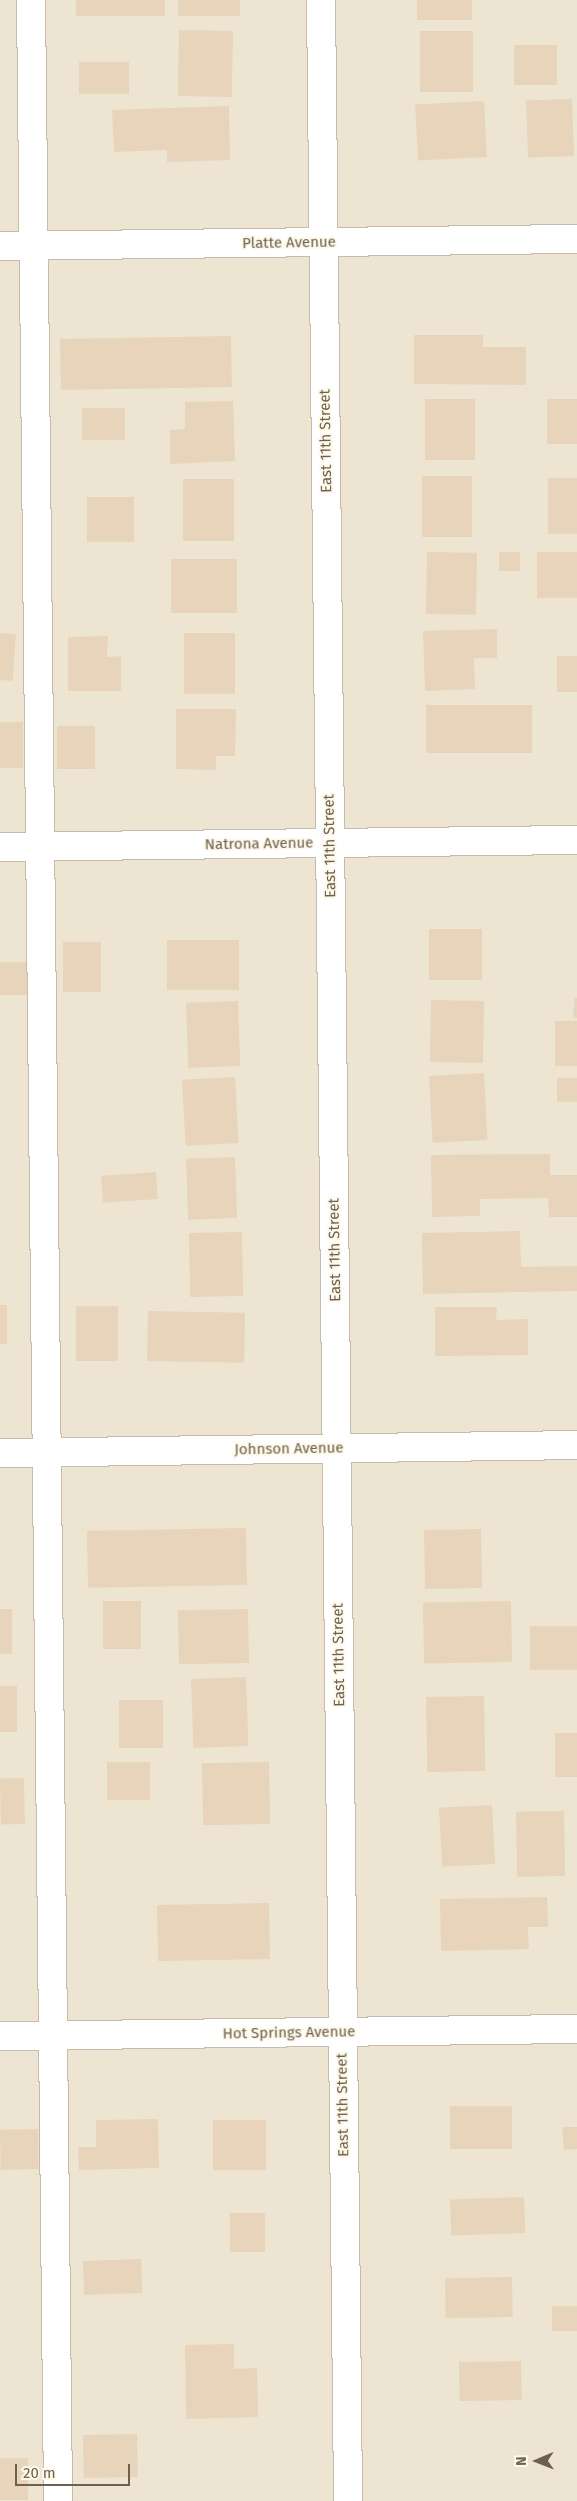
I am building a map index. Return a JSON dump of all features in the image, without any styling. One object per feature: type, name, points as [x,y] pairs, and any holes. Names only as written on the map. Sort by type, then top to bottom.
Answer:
[{"type":"street","points":[[31,0],[58,2501]]},
{"type":"street","name":"East 11th Street","points":[[321,0],[348,2501]]},
{"type":"street","name":"Platte Avenue","points":[[0,246],[577,239]]},
{"type":"street","name":"Natrona Avenue","points":[[0,847],[577,840]]},
{"type":"street","name":"Johnson Avenue","points":[[0,1453],[577,1446]]},
{"type":"street","name":"Hot Springs Avenue","points":[[0,2036],[577,2029]]},
{"type":"shaded area","points":[[0,0],[577,0],[577,2501],[0,2501]]},
{"type":"building","points":[[76,0],[165,0],[165,16],[76,16]]},
{"type":"building","points":[[178,0],[240,0],[240,16],[178,16]]},
{"type":"building","points":[[417,0],[472,0],[472,20],[417,20]]},
{"type":"building","points":[[179,30],[233,31],[232,97],[178,96]]},
{"type":"building","points":[[420,31],[473,31],[473,92],[420,92]]},
{"type":"building","points":[[514,45],[557,45],[557,85],[514,85]]},
{"type":"building","points":[[79,62],[129,62],[129,94],[79,94]]},
{"type":"building","points":[[572,99],[574,156],[528,158],[526,101]]},
{"type":"building","points":[[484,101],[487,157],[418,161],[415,105]]},
{"type":"building","points":[[229,106],[230,160],[167,162],[167,150],[114,152],[112,110]]},
{"type":"building","points":[[414,335],[483,335],[483,347],[526,347],[526,385],[414,384]]},
{"type":"building","points":[[231,336],[232,387],[61,390],[60,339]]},
{"type":"building","points":[[425,399],[475,399],[475,460],[425,460]]},
{"type":"building","points":[[547,399],[577,399],[577,444],[547,444]]},
{"type":"building","points":[[233,401],[235,461],[170,464],[170,430],[185,429],[185,402]]},
{"type":"building","points":[[82,408],[125,408],[125,440],[82,440]]},
{"type":"building","points":[[422,476],[472,476],[472,537],[422,537]]},
{"type":"building","points":[[548,478],[577,478],[577,534],[548,534]]},
{"type":"building","points":[[183,479],[234,479],[234,541],[183,541]]},
{"type":"building","points":[[87,497],[134,497],[134,542],[87,542]]},
{"type":"building","points":[[427,552],[477,553],[476,615],[426,614]]},
{"type":"building","points":[[499,552],[520,552],[520,571],[499,571]]},
{"type":"building","points":[[537,552],[577,552],[577,598],[537,598]]},
{"type":"building","points":[[171,559],[237,559],[237,613],[171,613]]},
{"type":"building","points":[[497,629],[497,658],[474,658],[475,689],[425,691],[423,631]]},
{"type":"building","points":[[0,633],[16,634],[13,681],[0,680]]},
{"type":"building","points":[[184,633],[235,633],[235,694],[184,694]]},
{"type":"building","points":[[108,636],[107,657],[121,656],[121,691],[68,691],[68,637]]},
{"type":"building","points":[[557,656],[577,656],[577,692],[557,692]]},
{"type":"building","points":[[426,705],[532,705],[532,753],[426,753]]},
{"type":"building","points":[[176,709],[236,709],[235,756],[216,756],[216,770],[176,769]]},
{"type":"building","points":[[0,722],[23,722],[23,768],[0,768]]},
{"type":"building","points":[[57,726],[95,726],[95,769],[57,769]]},
{"type":"building","points":[[429,929],[482,929],[482,980],[429,980]]},
{"type":"building","points":[[167,940],[239,940],[239,990],[167,990]]},
{"type":"building","points":[[63,942],[101,942],[101,992],[63,992]]},
{"type":"building","points":[[0,962],[32,962],[32,995],[0,995]]},
{"type":"building","points":[[575,998],[577,998],[577,1018],[573,1017]]},
{"type":"building","points":[[431,1000],[484,1001],[483,1063],[430,1062]]},
{"type":"building","points":[[238,1001],[240,1066],[188,1068],[186,1003]]},
{"type":"building","points":[[555,1021],[577,1021],[577,1066],[555,1066]]},
{"type":"building","points":[[484,1073],[488,1140],[433,1143],[429,1076]]},
{"type":"building","points":[[235,1077],[238,1143],[186,1146],[182,1080]]},
{"type":"building","points":[[557,1078],[577,1078],[577,1102],[557,1102]]},
{"type":"building","points":[[550,1154],[550,1175],[577,1175],[577,1217],[549,1217],[548,1198],[480,1199],[480,1216],[432,1217],[431,1155]]},
{"type":"building","points":[[235,1157],[237,1218],[188,1220],[186,1159]]},
{"type":"building","points":[[156,1172],[158,1199],[103,1203],[101,1176]]},
{"type":"building","points":[[520,1231],[521,1267],[577,1266],[577,1291],[423,1294],[422,1233]]},
{"type":"building","points":[[242,1232],[243,1296],[190,1297],[189,1233]]},
{"type":"building","points":[[0,1305],[7,1305],[7,1344],[0,1344]]},
{"type":"building","points":[[76,1306],[118,1306],[118,1361],[76,1361]]},
{"type":"building","points":[[435,1307],[497,1307],[496,1320],[528,1319],[528,1355],[435,1356]]},
{"type":"building","points":[[148,1311],[245,1313],[244,1363],[147,1361]]},
{"type":"building","points":[[246,1528],[247,1585],[88,1588],[87,1531]]},
{"type":"building","points":[[481,1529],[482,1588],[425,1589],[424,1530]]},
{"type":"building","points":[[103,1601],[141,1601],[141,1649],[103,1649]]},
{"type":"building","points":[[511,1601],[512,1662],[424,1664],[423,1603]]},
{"type":"building","points":[[0,1609],[12,1609],[12,1654],[0,1654]]},
{"type":"building","points":[[248,1609],[249,1663],[179,1664],[178,1610]]},
{"type":"building","points":[[530,1626],[577,1626],[577,1670],[530,1670]]},
{"type":"building","points":[[246,1677],[248,1746],[193,1748],[191,1679]]},
{"type":"building","points":[[0,1686],[17,1686],[17,1732],[0,1732]]},
{"type":"building","points":[[484,1696],[485,1771],[427,1772],[426,1697]]},
{"type":"building","points":[[119,1700],[163,1700],[163,1748],[119,1748]]},
{"type":"building","points":[[555,1733],[577,1733],[577,1777],[555,1777]]},
{"type":"building","points":[[107,1762],[150,1762],[150,1800],[107,1800]]},
{"type":"building","points":[[269,1762],[270,1824],[203,1825],[202,1763]]},
{"type":"building","points":[[0,1778],[24,1778],[25,1824],[1,1824]]},
{"type":"building","points":[[492,1805],[495,1864],[442,1867],[439,1808]]},
{"type":"building","points":[[564,1811],[565,1876],[517,1877],[516,1812]]},
{"type":"building","points":[[547,1897],[548,1927],[528,1927],[529,1949],[441,1951],[440,1899]]},
{"type":"building","points":[[269,1903],[270,1959],[158,1961],[157,1905]]},
{"type":"building","points":[[450,2106],[512,2106],[512,2149],[450,2149]]},
{"type":"building","points":[[158,2119],[159,2168],[79,2170],[78,2147],[96,2147],[96,2120]]},
{"type":"building","points":[[213,2120],[266,2120],[266,2170],[213,2170]]},
{"type":"building","points":[[562,2127],[577,2127],[577,2149],[564,2150]]},
{"type":"building","points":[[38,2129],[39,2169],[1,2170],[0,2130]]},
{"type":"building","points":[[524,2197],[525,2233],[451,2236],[450,2200]]},
{"type":"building","points":[[230,2213],[265,2213],[265,2252],[230,2252]]},
{"type":"building","points":[[141,2259],[142,2293],[84,2295],[83,2261]]},
{"type":"building","points":[[512,2277],[513,2317],[446,2318],[445,2278]]},
{"type":"building","points":[[552,2306],[577,2306],[577,2331],[552,2331]]},
{"type":"building","points":[[234,2344],[234,2369],[257,2368],[258,2417],[186,2419],[185,2345]]},
{"type":"building","points":[[521,2361],[522,2400],[460,2401],[459,2362]]},
{"type":"building","points":[[137,2434],[138,2477],[84,2478],[83,2435]]},
{"type":"building","points":[[0,2458],[28,2458],[28,2500],[0,2500]]}]
